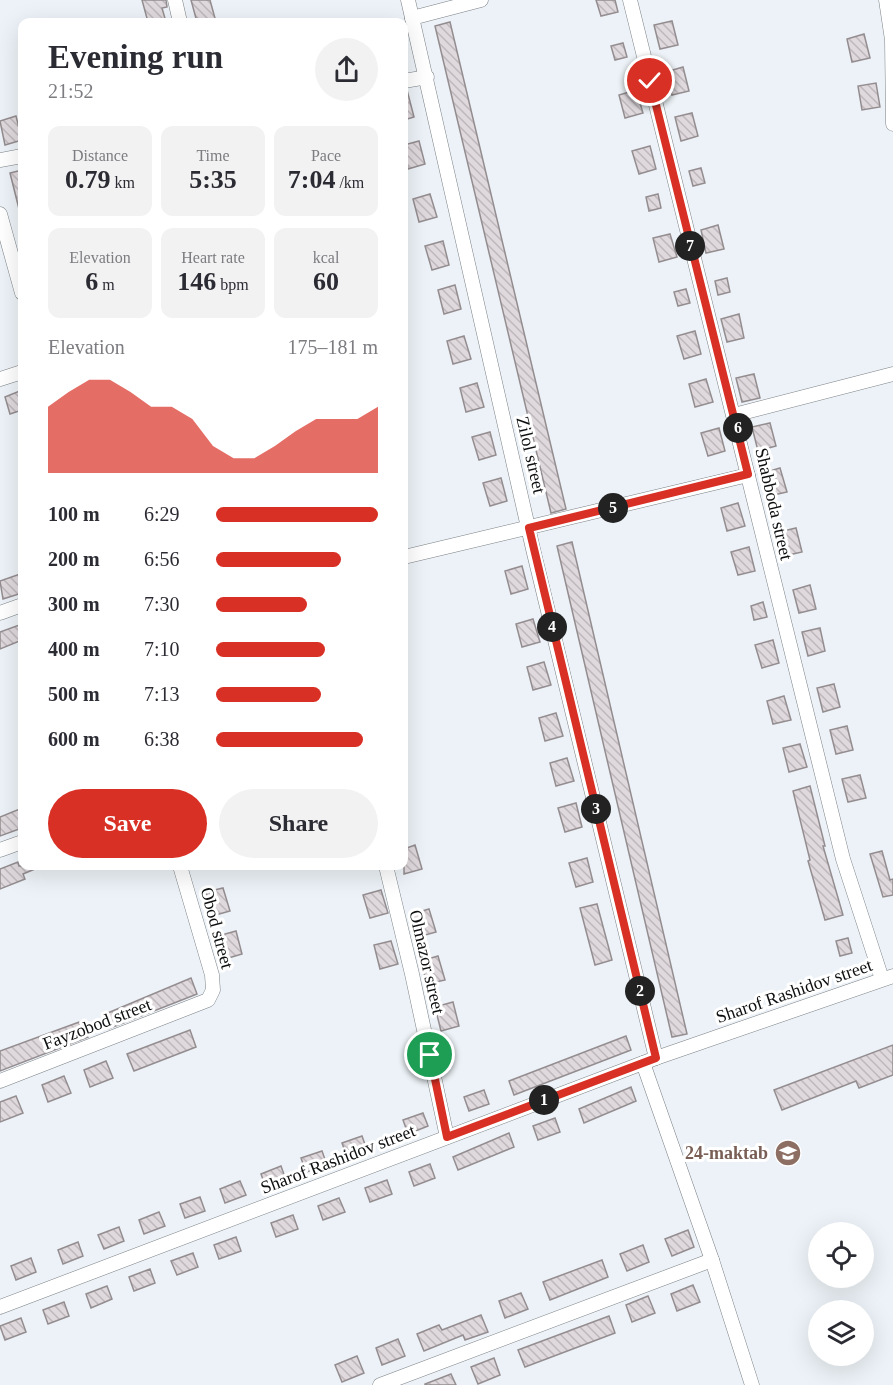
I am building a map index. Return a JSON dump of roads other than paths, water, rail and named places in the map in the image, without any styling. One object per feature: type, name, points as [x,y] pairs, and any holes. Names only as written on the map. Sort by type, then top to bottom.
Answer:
[{"type":"street","points":[[175,0],[179,18]]},
{"type":"street","name":"Zilol street","points":[[408,0],[649,1060],[752,1385]]},
{"type":"street","points":[[412,18],[481,0]]},
{"type":"street","name":"Shabboda street","points":[[630,0],[843,859],[887,977]]},
{"type":"street","points":[[886,0],[892,40],[893,124]]},
{"type":"street","points":[[408,80],[427,77]]},
{"type":"street","points":[[0,160],[18,157]]},
{"type":"street","points":[[0,214],[18,279]]},
{"type":"street","points":[[0,379],[18,373]]},
{"type":"street","points":[[734,415],[893,374]]},
{"type":"street","points":[[408,556],[748,474]]},
{"type":"street","points":[[0,613],[18,606]]},
{"type":"street","points":[[0,850],[18,843]]},
{"type":"street","name":"Obod street","points":[[181,870],[212,975],[213,990],[208,1000]]},
{"type":"street","name":"Olmazor street","points":[[387,870],[447,1137]]},
{"type":"street","name":"Sharof Rashidov street","points":[[0,1307],[649,1060],[887,977]]},
{"type":"street","name":"Fayzobod street","points":[[0,1081],[208,1000]]},
{"type":"street","points":[[380,1385],[712,1260]]},
{"type":"place","name":"24-maktab","points":[[788,1153]]}]
